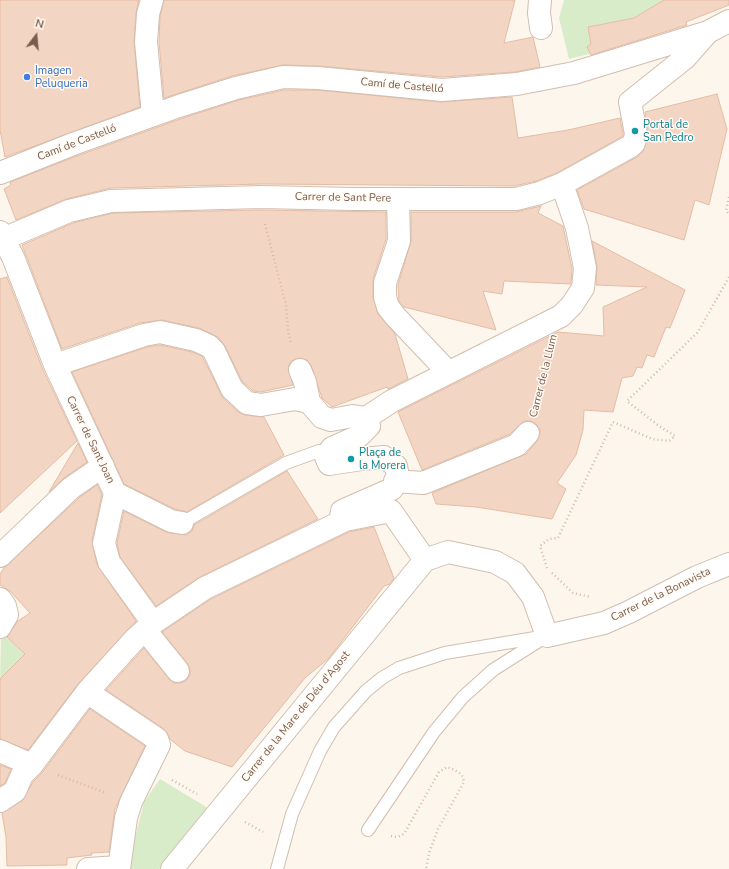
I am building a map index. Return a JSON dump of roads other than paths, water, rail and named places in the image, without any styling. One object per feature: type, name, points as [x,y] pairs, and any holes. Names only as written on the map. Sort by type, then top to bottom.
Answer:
[{"type":"street","points":[[152,0],[148,14],[146,42],[153,115]]},
{"type":"street","points":[[540,0],[539,13],[541,28]]},
{"type":"street","points":[[708,32],[729,21]]},
{"type":"street","name":"Camí de Castelló","points":[[0,173],[153,115],[236,88],[283,77],[318,78],[442,90],[517,84],[574,73],[708,32]]},
{"type":"street","name":"Carrer de Sant Pere","points":[[4,248],[68,211],[111,201],[261,197],[398,199],[516,198],[540,194],[562,184],[634,143],[636,134],[630,102],[685,58],[708,32]]},
{"type":"street","points":[[300,370],[305,382],[309,402],[322,417],[331,420],[353,416],[366,418],[392,400],[561,316],[572,305],[580,293],[586,276],[578,233],[562,184]]},
{"type":"street","points":[[398,199],[399,240],[385,283],[385,297],[388,307],[395,316],[448,372]]},
{"type":"street","name":"Carrer de Sant Joan","points":[[4,248],[55,365],[115,492],[172,521],[182,523]]},
{"type":"street","points":[[55,365],[144,335],[160,332],[196,340],[209,346],[214,351],[232,389],[247,403],[261,405],[295,399],[309,402]]},
{"type":"street","points":[[345,520],[341,517],[342,511],[392,489],[398,477],[396,466],[384,457],[362,458],[329,464],[326,457],[332,448],[359,436],[369,426],[366,418]]},
{"type":"street","name":"Carrer de la Llum","points":[[395,482],[423,484],[518,445],[528,433]]},
{"type":"street","points":[[0,556],[71,488],[103,466]]},
{"type":"street","points":[[115,492],[104,542],[108,562],[178,671]]},
{"type":"street","points":[[0,801],[15,791],[22,775],[32,766],[87,692],[149,626],[205,588],[345,520],[391,511],[425,560],[448,552],[495,562],[514,572],[533,597],[547,636]]},
{"type":"street","name":"Carrer de la Mare de Déu d'Agost","points":[[172,869],[425,560]]},
{"type":"street","name":"Carrer de la Bonavista","points":[[547,636],[604,623],[629,612],[697,577],[729,564]]},
{"type":"street","points":[[0,599],[5,606],[7,615],[0,627]]},
{"type":"street","points":[[87,692],[157,739],[159,745],[131,802],[126,818],[119,868],[88,869]]},
{"type":"street","points":[[0,751],[32,766]]},
{"type":"lane","name":"Carrer de Sant Joan","points":[[182,523],[286,462],[319,452],[329,452]]},
{"type":"lane","points":[[368,830],[434,732],[463,697],[493,670],[547,636]]},
{"type":"lane","points":[[277,869],[283,843],[304,783],[320,752],[334,727],[352,705],[382,678],[406,666],[444,653],[547,636]]},
{"type":"place","name":"Imagen Peluqueria","points":[[27,77]]},
{"type":"place","name":"Portal de San Pedro","points":[[635,131]]},
{"type":"place","name":"Plaça de la Morera","points":[[351,459]]}]
